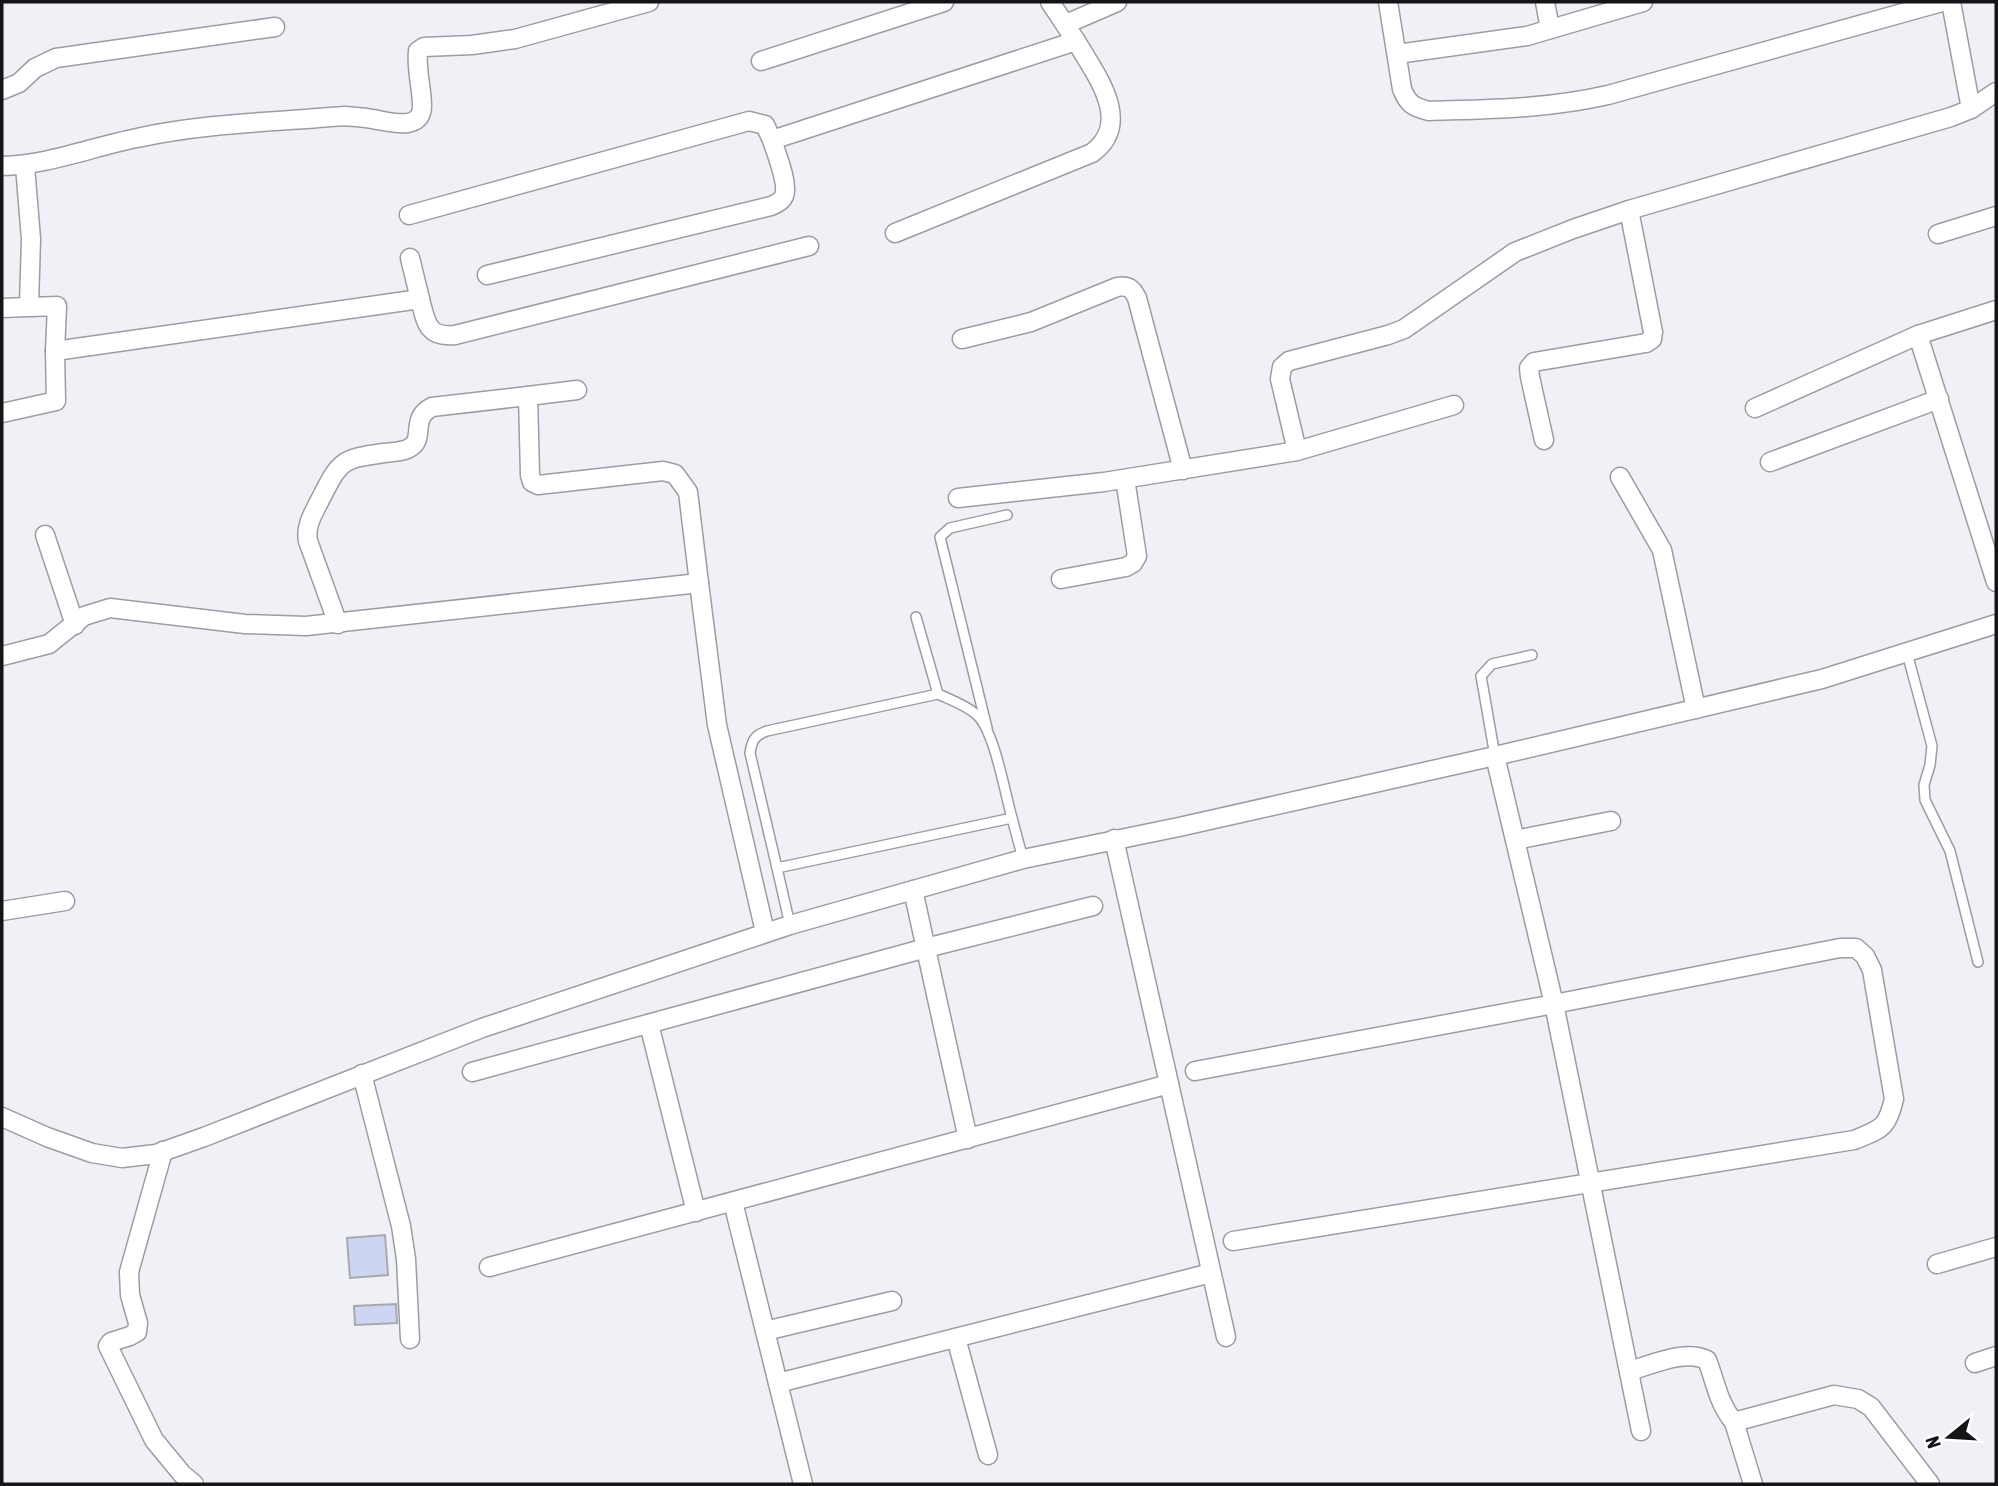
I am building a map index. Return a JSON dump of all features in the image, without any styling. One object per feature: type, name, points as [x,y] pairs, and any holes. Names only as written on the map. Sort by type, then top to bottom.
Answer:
[{"type":"street","points":[[2,166],[24,166],[138,137],[178,131],[344,116],[401,125],[411,123],[418,118],[422,110],[417,61],[418,51],[424,47],[472,45],[515,39],[649,2]]},
{"type":"street","points":[[761,61],[944,2]]},
{"type":"street","points":[[895,233],[1092,153],[1104,144],[1110,130],[1110,107],[1105,90],[1050,2]]},
{"type":"street","points":[[1066,24],[1117,2]]},
{"type":"street","points":[[1388,2],[1402,89],[1408,102],[1416,108],[1429,111],[1541,107],[1608,95],[1941,2]]},
{"type":"street","points":[[1545,2],[1550,29]]},
{"type":"street","points":[[1397,54],[1527,36],[1643,2]]},
{"type":"street","points":[[1951,2],[1970,109]]},
{"type":"street","points":[[2,90],[19,83],[35,68],[56,58],[275,27]]},
{"type":"street","points":[[772,140],[1076,41]]},
{"type":"street","points":[[1297,451],[1280,379],[1282,368],[1289,361],[1404,329],[1515,252],[1629,210],[1951,117],[1970,109],[1996,92]]},
{"type":"street","points":[[409,215],[749,121],[765,125],[785,184],[785,195],[771,206],[487,275]]},
{"type":"street","points":[[24,166],[31,239],[29,305]]},
{"type":"street","points":[[1544,440],[1530,377],[1530,368],[1534,362],[1652,339],[1653,332],[1629,210]]},
{"type":"street","points":[[1938,234],[1996,216]]},
{"type":"street","points":[[410,258],[426,321],[434,333],[443,337],[809,246]]},
{"type":"street","points":[[962,339],[1031,321],[1117,287],[1125,285],[1132,289],[1137,298],[1183,470]]},
{"type":"street","points":[[55,351],[420,299]]},
{"type":"street","points":[[2,307],[57,306],[57,401],[2,413]]},
{"type":"street","points":[[1755,408],[1919,335],[1996,310]]},
{"type":"street","points":[[1919,335],[1996,582]]},
{"type":"street","points":[[338,624],[307,533],[310,519],[336,470],[350,459],[413,446],[417,440],[423,411],[432,407],[577,390]]},
{"type":"street","points":[[528,396],[530,475],[533,482],[545,486],[663,471],[675,474],[688,492],[717,725],[765,932]]},
{"type":"street","points":[[1770,462],[1939,399]]},
{"type":"street","points":[[958,498],[1125,479],[1297,451],[1454,405]]},
{"type":"street","points":[[1620,477],[1661,550],[1696,709]]},
{"type":"street","points":[[1061,579],[1126,567],[1133,563],[1137,556],[1125,479]]},
{"type":"street","points":[[45,535],[75,625]]},
{"type":"street","points":[[2,656],[49,644],[92,612],[110,608],[280,627],[338,624],[699,583]]},
{"type":"street","points":[[2,1117],[47,1138],[92,1153],[122,1158],[163,1151],[482,1028],[765,932],[1023,859],[1495,756],[1822,679],[1996,624]]},
{"type":"street","points":[[1495,756],[1554,1004],[1641,1431]]},
{"type":"street","points":[[1515,840],[1611,821]]},
{"type":"street","points":[[1114,839],[1226,1337]]},
{"type":"street","points":[[913,890],[968,1139]]},
{"type":"street","points":[[2,911],[65,901]]},
{"type":"street","points":[[472,1072],[926,948],[1093,906]]},
{"type":"street","points":[[1195,1071],[1840,948],[1856,948],[1865,956],[1872,970],[1894,1099],[1890,1119],[1878,1130],[1854,1140],[1233,1241]]},
{"type":"street","points":[[649,1024],[696,1212]]},
{"type":"street","points":[[362,1074],[401,1226],[406,1259],[410,1339]]},
{"type":"street","points":[[489,1267],[1169,1084]]},
{"type":"street","points":[[163,1151],[128,1272],[130,1295],[138,1323],[137,1332],[111,1342],[108,1346],[155,1440],[175,1467],[194,1484]]},
{"type":"street","points":[[733,1202],[803,1484]]},
{"type":"street","points":[[1937,1264],[1996,1247]]},
{"type":"street","points":[[778,1383],[1211,1273]]},
{"type":"street","points":[[765,1331],[892,1301]]},
{"type":"street","points":[[956,1338],[988,1455]]},
{"type":"street","points":[[1629,1371],[1687,1356],[1699,1356],[1707,1360],[1719,1399],[1734,1422],[1753,1484]]},
{"type":"street","points":[[1975,1363],[1996,1356]]},
{"type":"street","points":[[1734,1422],[1834,1395],[1858,1399],[1871,1407],[1930,1484]]},
{"type":"lane","points":[[1007,515],[950,527],[940,537],[987,728],[1023,859]]},
{"type":"lane","points":[[916,617],[938,694]]},
{"type":"lane","points":[[1907,653],[1931,746],[1930,765],[1924,785],[1925,800],[1950,851],[1978,962]]},
{"type":"lane","points":[[1495,756],[1480,676],[1492,663],[1532,656]]},
{"type":"lane","points":[[790,925],[750,753],[751,743],[757,735],[938,694],[978,715],[987,728]]},
{"type":"lane","points":[[777,867],[1012,818]]},
{"type":"building","points":[[385,1235],[388,1275],[350,1278],[347,1238]]},
{"type":"building","points":[[396,1304],[397,1323],[355,1325],[354,1306]]}]
